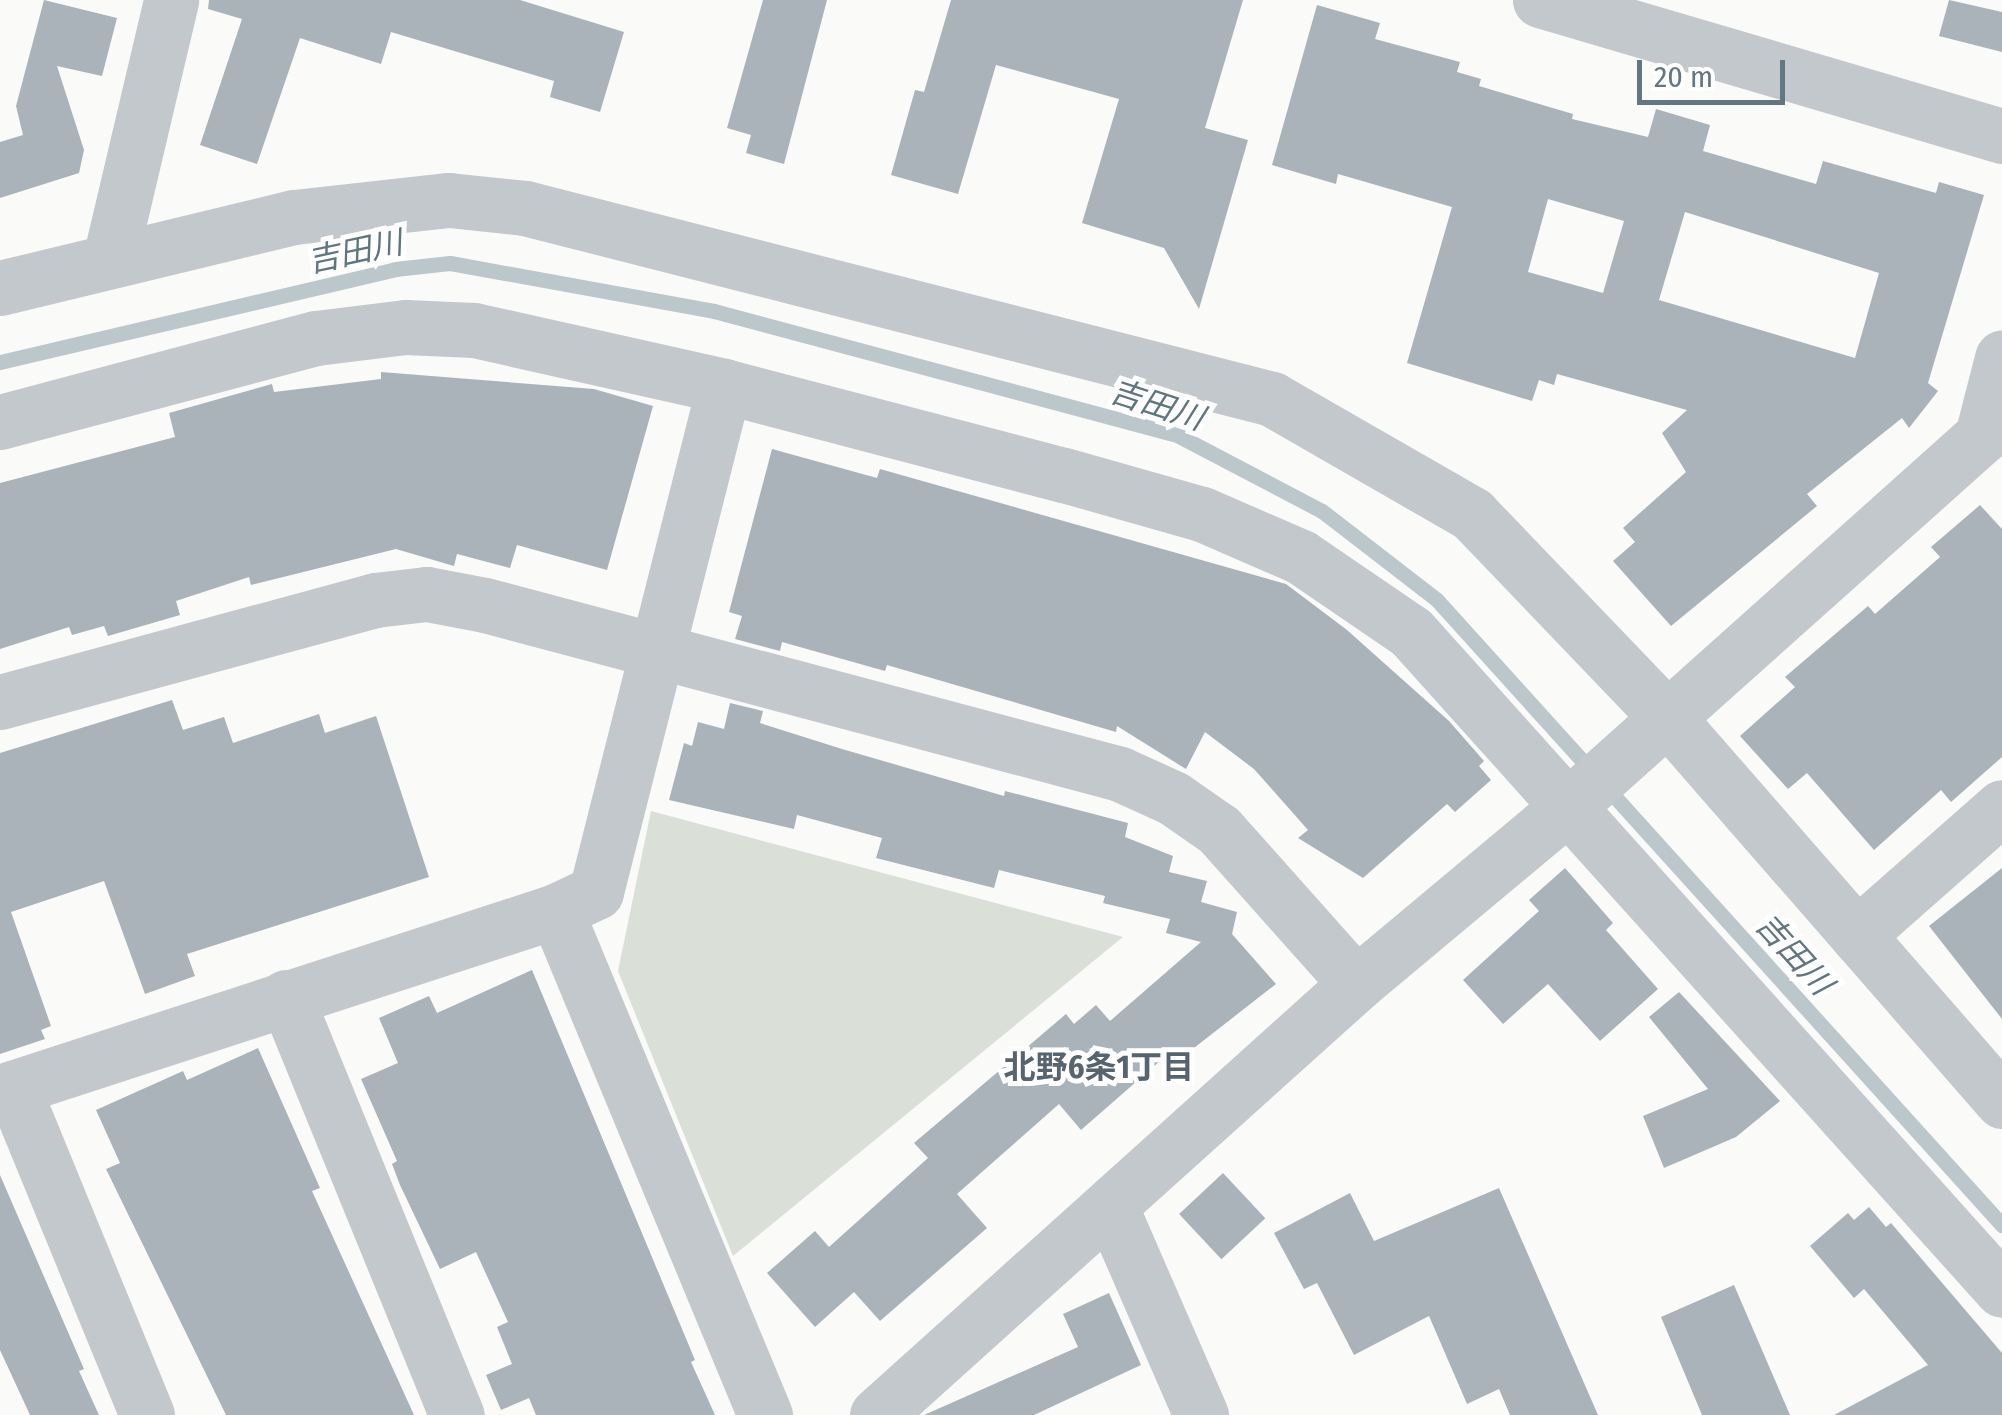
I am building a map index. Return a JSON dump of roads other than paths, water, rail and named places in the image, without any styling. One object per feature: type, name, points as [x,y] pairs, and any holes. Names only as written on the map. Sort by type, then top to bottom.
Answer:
[{"type":"street","points":[[110,259],[171,0]]},
{"type":"street","points":[[1540,0],[2002,136]]},
{"type":"street","points":[[0,288],[110,259],[375,204],[449,200],[525,208],[1272,399],[1472,514],[1656,725],[1857,934],[2002,1101]]},
{"type":"street","points":[[0,422],[316,338],[405,326],[544,342],[1202,514],[1301,557],[1410,632],[1578,798],[2002,1290]]},
{"type":"street","points":[[877,1415],[1356,984],[1578,798],[1656,725],[1992,438],[2002,358]]},
{"type":"street","points":[[147,1415],[6,1090],[556,910],[596,892],[652,652],[724,386]]},
{"type":"street","points":[[0,702],[375,600],[427,594],[1120,774],[1173,798],[1220,830],[1356,984]]},
{"type":"street","points":[[1857,934],[2002,807]]},
{"type":"street","points":[[556,910],[765,1415]]},
{"type":"street","points":[[286,997],[457,1415]]},
{"type":"street","points":[[1110,1208],[1202,1415]]},
{"type":"waterway","name":"吉田川","points":[[0,362],[395,269],[450,263],[714,311],[1179,436],[1322,511],[1437,600],[2002,1225]]},
{"type":"district","name":"北野6条1丁目","points":[[1099,1067]]}]
